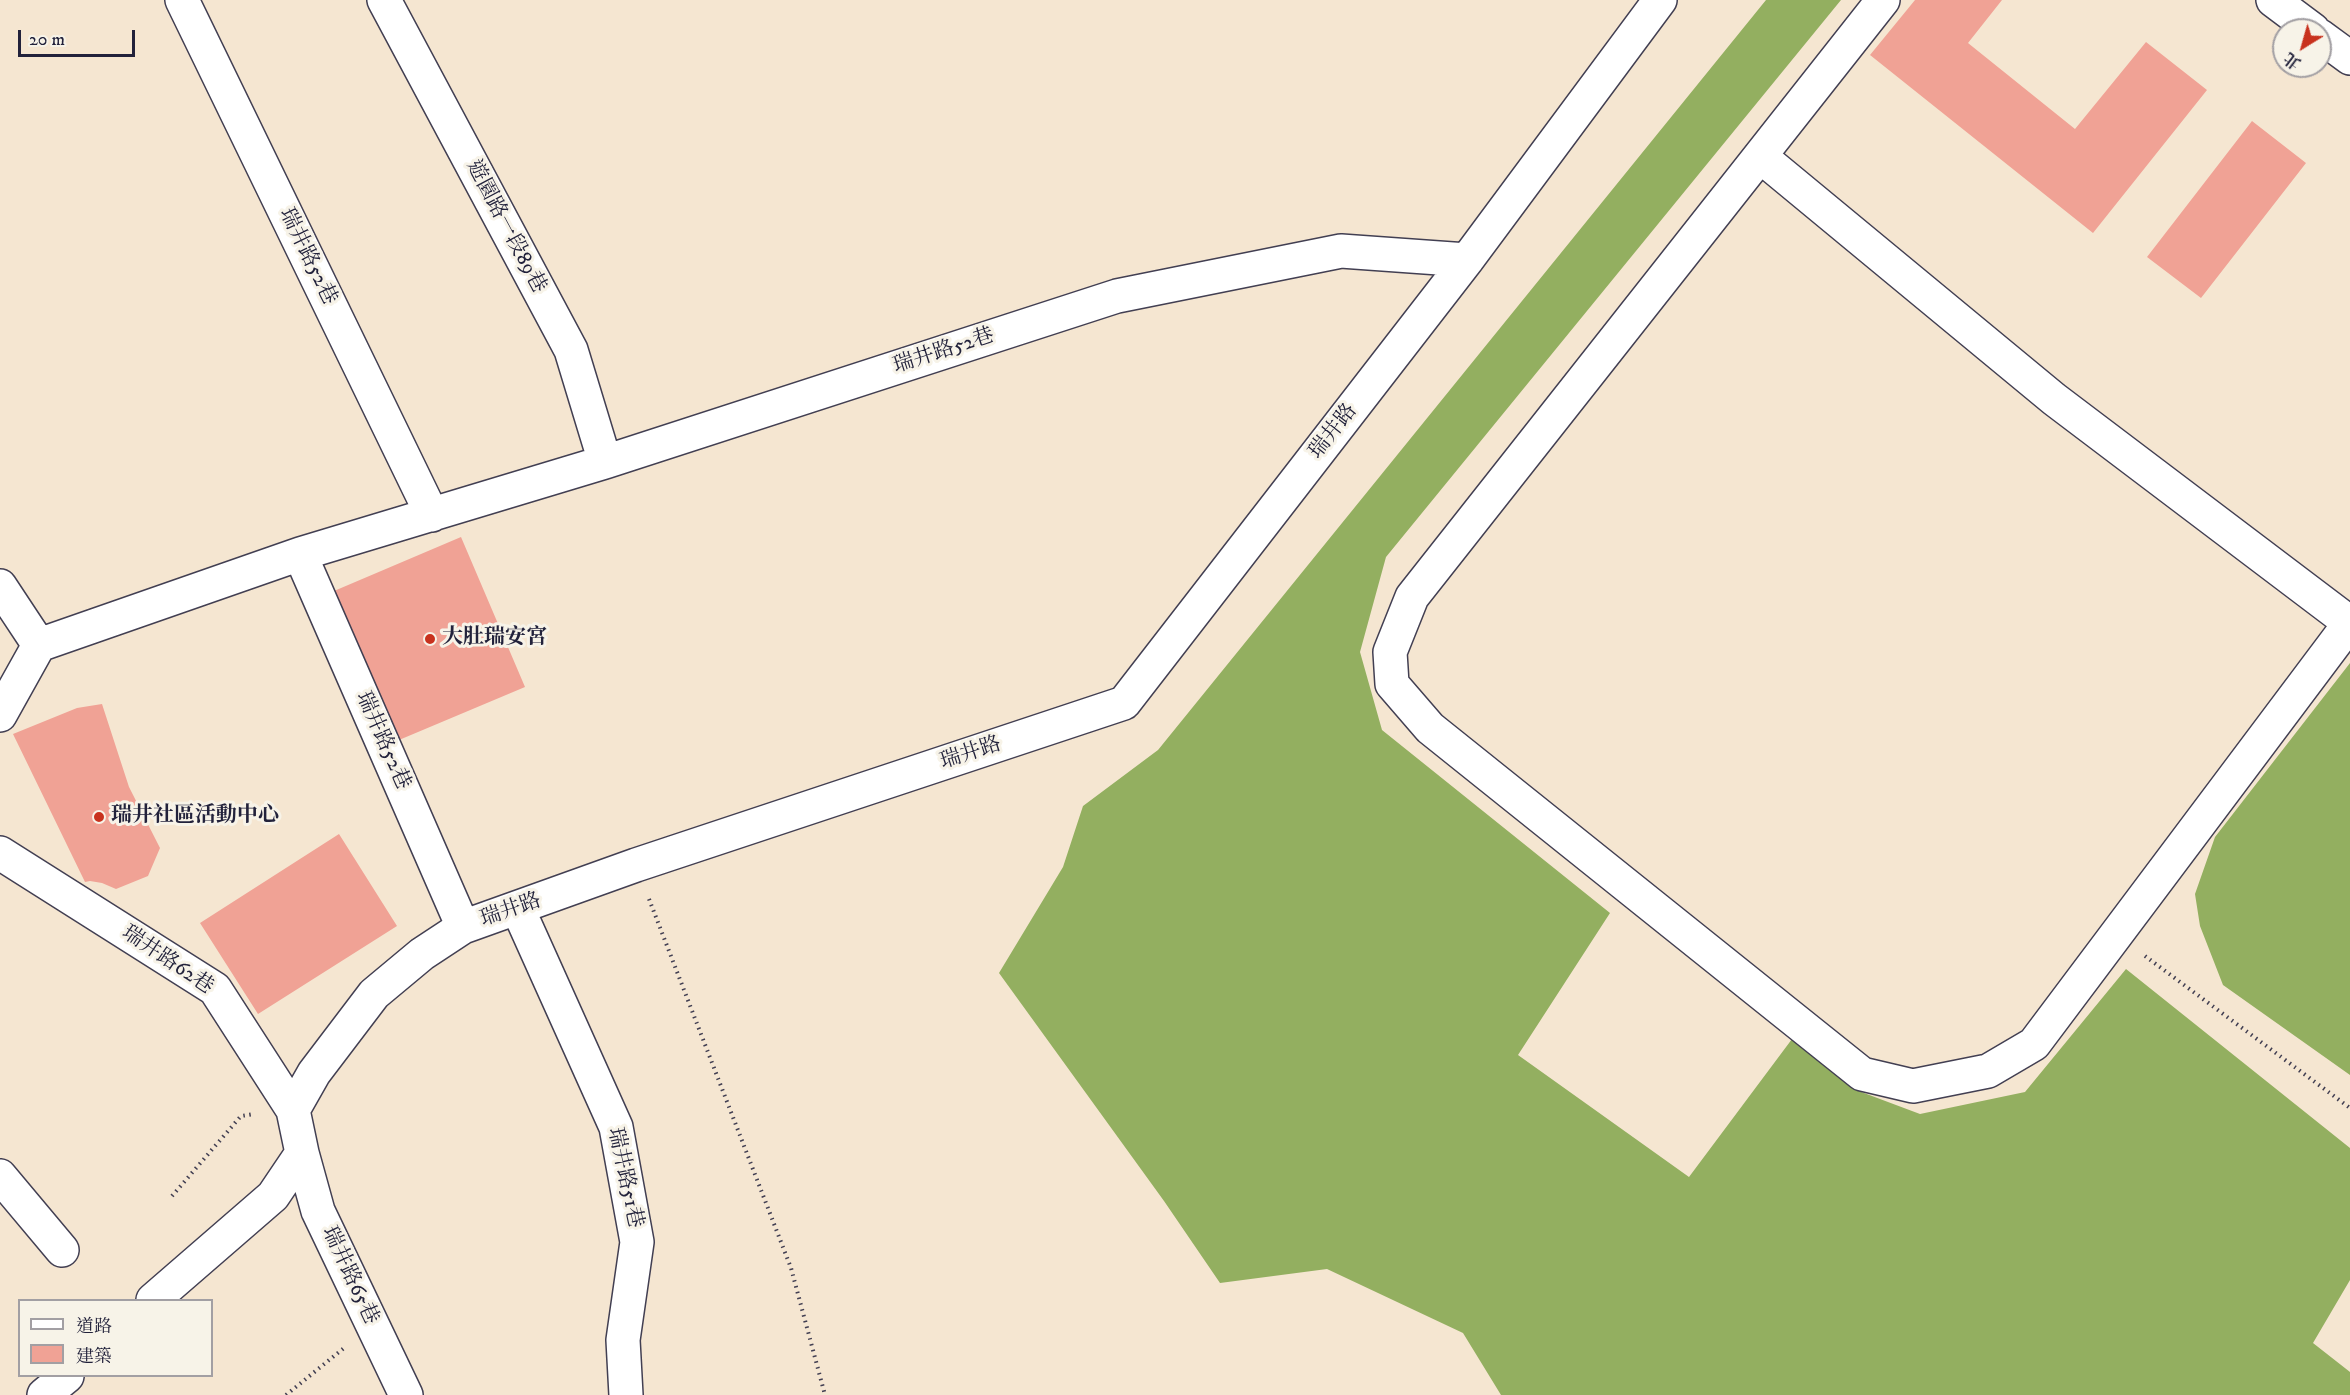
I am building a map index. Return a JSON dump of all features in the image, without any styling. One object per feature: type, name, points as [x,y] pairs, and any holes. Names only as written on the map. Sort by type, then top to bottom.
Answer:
[{"type":"street","name":"瑞井路52巷","points":[[182,0],[432,514]]},
{"type":"street","name":"遊園路一段89巷","points":[[384,0],[570,350],[605,462]]},
{"type":"street","name":"瑞井路","points":[[293,1110],[314,1073],[374,994],[422,954],[464,927],[636,865],[1124,703],[1467,260],[1660,0]]},
{"type":"street","points":[[1760,156],[2054,399],[2350,623],[2034,1044],[1988,1071],[1913,1086],[1862,1074],[1430,728],[1392,684],[1390,652],[1412,597],[1883,0]]},
{"type":"street","points":[[2273,0],[2297,18]]},
{"type":"street","points":[[2332,45],[2350,58]]},
{"type":"street","name":"瑞井路52巷","points":[[39,645],[300,554],[605,462],[1117,296],[1341,250],[1467,260]]},
{"type":"street","name":"瑞井路52巷","points":[[300,554],[464,927]]},
{"type":"street","points":[[0,586],[39,645],[0,715]]},
{"type":"street","name":"瑞井路62巷","points":[[0,853],[215,988],[293,1110]]},
{"type":"street","name":"瑞井路51巷","points":[[518,909],[616,1127],[637,1242],[623,1340],[626,1395]]},
{"type":"street","points":[[154,1299],[273,1196],[302,1153],[293,1110]]},
{"type":"street","name":"瑞井路65巷","points":[[302,1153],[318,1211],[406,1395]]},
{"type":"street","points":[[0,1176],[62,1250]]},
{"type":"street","points":[[44,1395],[66,1377]]},
{"type":"path","points":[[636,865],[791,1268],[825,1395]]},
{"type":"path","points":[[2116,934],[2350,1107]]},
{"type":"path","points":[[172,1196],[241,1116],[293,1110]]},
{"type":"path","points":[[286,1395],[372,1324]]},
{"type":"green space","points":[[1766,0],[1841,0],[1386,557],[1360,652],[1382,730],[1610,913],[1518,1055],[1689,1177],[1795,1035],[1856,1090],[1920,1114],[2025,1092],[2126,969],[2350,1148],[2350,1280],[2313,1343],[2350,1372],[2350,1395],[1501,1395],[1463,1333],[1327,1269],[1220,1283],[1164,1201],[999,973],[1063,867],[1083,806],[1158,750]]},
{"type":"green space","points":[[2350,663],[2350,1075],[2223,985],[2200,926],[2195,894],[2215,837]]},
{"type":"building","points":[[1915,0],[2002,0],[1968,43],[2075,129],[2146,42],[2207,90],[2093,233],[1870,55]]},
{"type":"building","points":[[2252,121],[2306,163],[2201,298],[2147,257]]},
{"type":"building","name":"大肚瑞安宮","points":[[461,537],[525,687],[399,740],[334,591]]},
{"type":"building","name":"瑞井社區活動中心","points":[[102,704],[129,787],[160,848],[148,876],[116,889],[102,883],[85,882],[13,734],[77,708]]},
{"type":"building","points":[[339,834],[397,926],[258,1014],[200,923]]},
{"type":"place","name":"大肚瑞安宮","points":[[430,639]]},
{"type":"place","name":"瑞井社區活動中心","points":[[99,817]]}]
